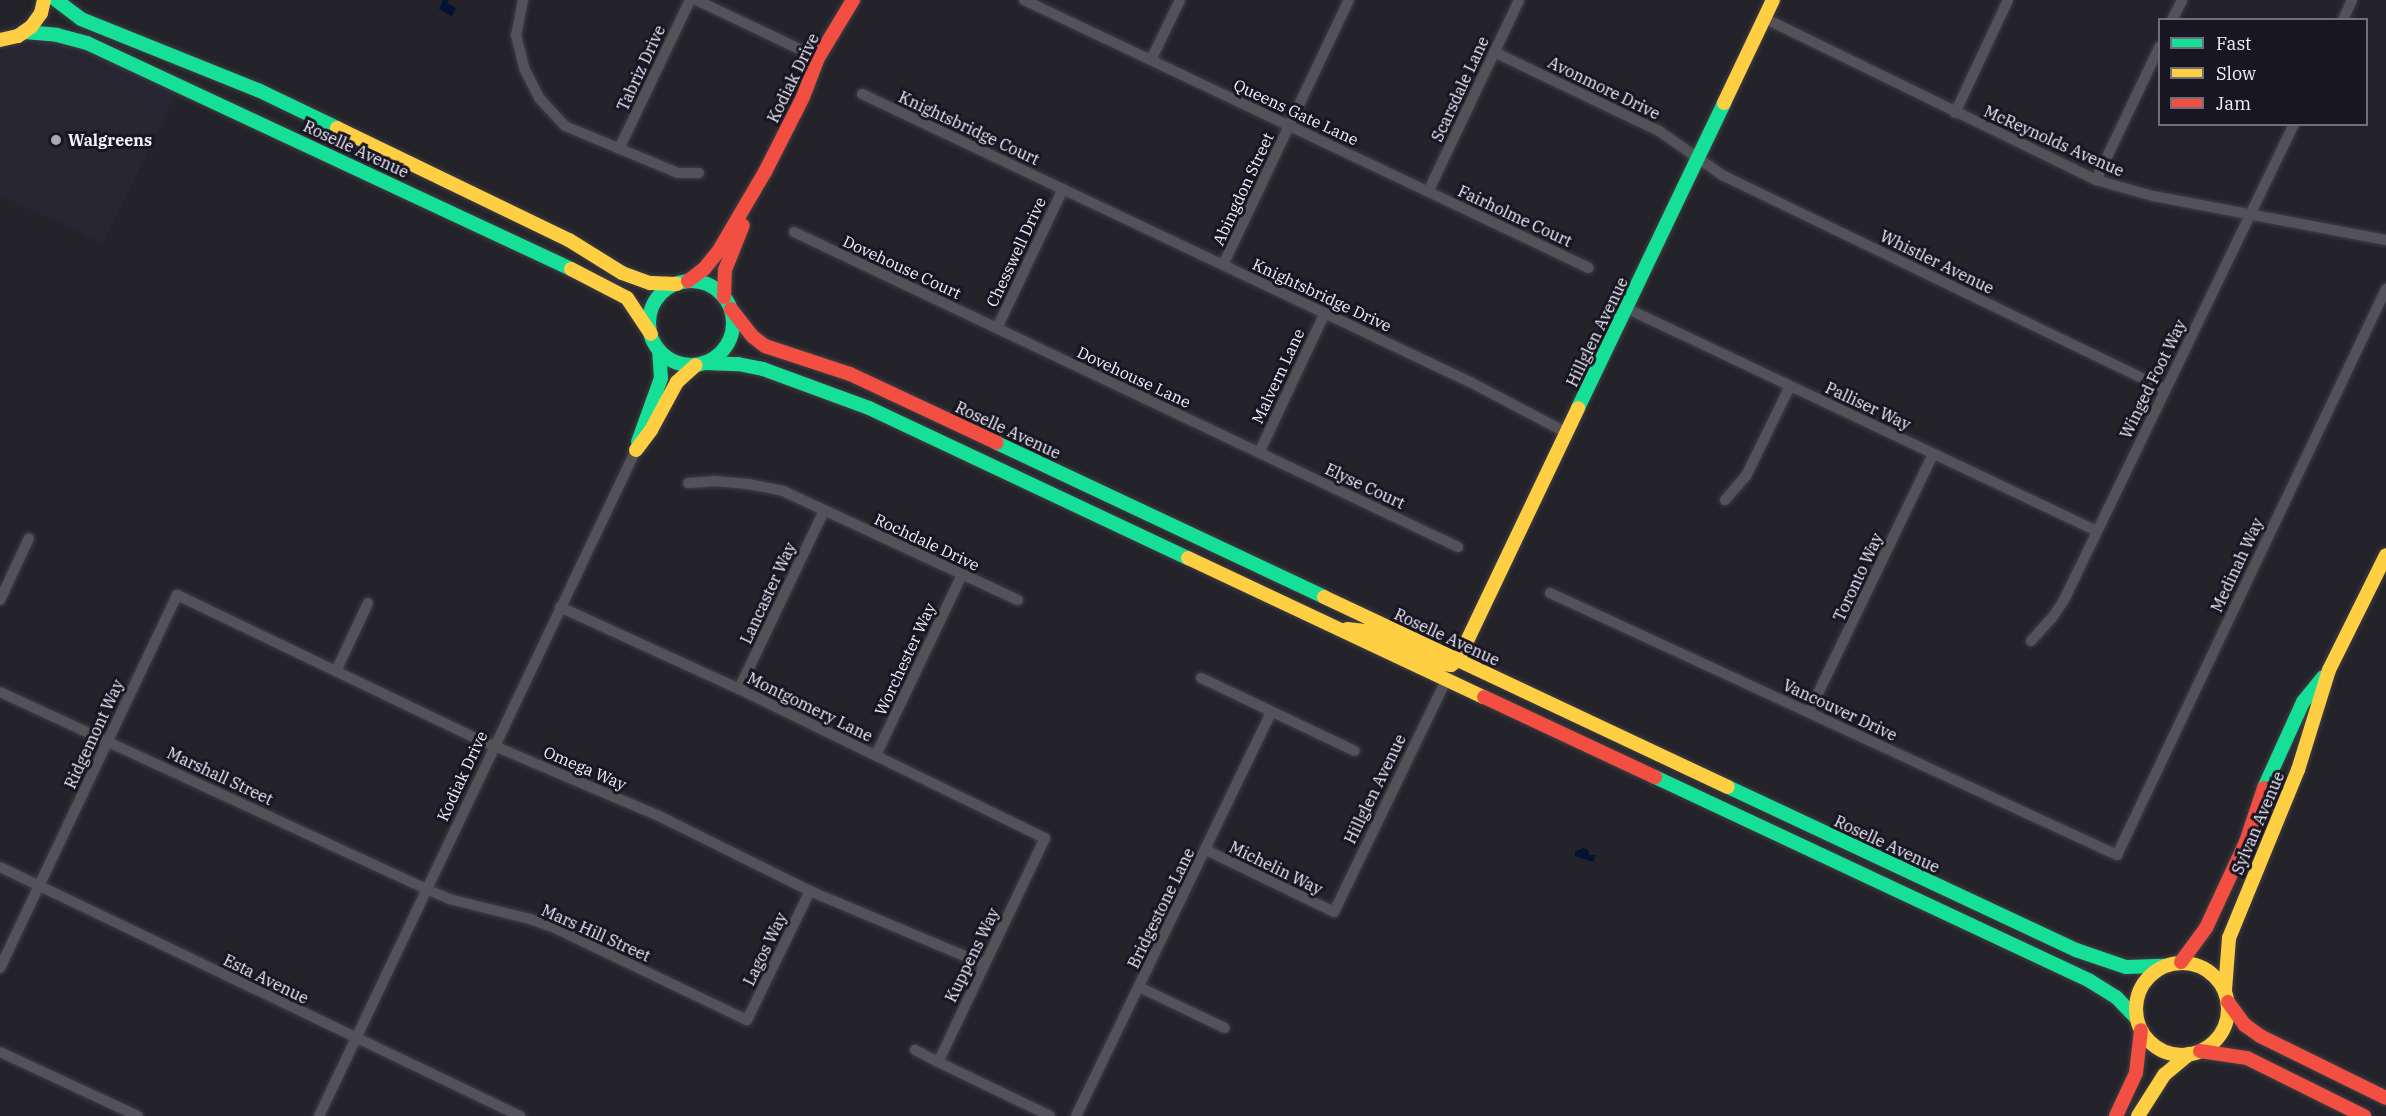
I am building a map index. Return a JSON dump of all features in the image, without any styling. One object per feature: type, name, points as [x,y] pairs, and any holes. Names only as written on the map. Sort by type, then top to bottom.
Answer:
[{"type":"main road","points":[[4,42],[25,33],[41,13],[44,0]]},
{"type":"main road","name":"Roselle Avenue","points":[[56,0],[81,18],[258,90],[351,134],[569,240],[628,276],[659,284],[683,282]]},
{"type":"main road","name":"Kodiak Drive","points":[[683,282],[714,259],[765,172],[803,97],[818,58],[853,0]]},
{"type":"main road","name":"Hillglen Avenue","points":[[1458,660],[1773,0]]},
{"type":"main road","name":"Roselle Avenue","points":[[25,33],[57,35],[87,44],[607,286],[627,298],[651,334]]},
{"type":"main road","name":"Kodiak Drive","points":[[728,303],[725,270],[765,172]]},
{"type":"main road","points":[[700,364],[718,356],[730,339],[733,324],[728,303],[711,286],[683,282],[663,291],[654,304],[649,321],[651,334],[659,351],[674,362],[700,364],[747,365],[869,408],[2090,981],[2116,997],[2139,1024],[2151,1043],[2162,1050],[2229,1053],[2247,1058],[2364,1116]]},
{"type":"main road","name":"Roselle Avenue","points":[[728,303],[752,336],[765,346],[850,374],[2076,950],[2126,967],[2164,966]]},
{"type":"main road","name":"Kodiak Drive","points":[[636,450],[642,426],[661,378],[659,351]]},
{"type":"main road","name":"Kodiak Drive","points":[[636,450],[677,382],[700,364]]},
{"type":"main road","name":"Sylvan Avenue","points":[[2226,996],[2229,938],[2298,770],[2329,670],[2386,555]]},
{"type":"main road","points":[[1333,627],[1367,631],[1438,663],[1451,665],[1458,660]]},
{"type":"main road","name":"Sylvan Avenue","points":[[2181,962],[2205,930],[2246,842],[2264,788],[2303,702],[2329,670]]},
{"type":"main road","points":[[2116,1116],[2136,1073],[2139,1024],[2137,1000],[2142,987],[2151,975],[2164,966],[2181,962],[2194,964],[2209,971],[2245,1025],[2260,1036],[2386,1098]]},
{"type":"main road","points":[[2139,1116],[2164,1075],[2194,1053],[2213,1043],[2222,1032],[2228,1019],[2226,996]]},
{"type":"street","points":[[523,0],[516,35],[524,68],[540,99],[565,126],[678,173],[699,173]]},
{"type":"street","name":"Tabriz Drive","points":[[619,149],[690,0]]},
{"type":"street","points":[[696,0],[818,58]]},
{"type":"street","name":"Queens Gate Lane","points":[[1024,0],[1428,192]]},
{"type":"street","points":[[1151,60],[1180,0]]},
{"type":"street","name":"Abingdon Street","points":[[1223,265],[1349,0]]},
{"type":"street","name":"Scarsdale Lane","points":[[1428,192],[1519,0]]},
{"type":"street","points":[[1955,113],[2008,0]]},
{"type":"street","points":[[2173,18],[2181,0]]},
{"type":"street","points":[[2344,18],[2352,0]]},
{"type":"street","name":"McReynolds Avenue","points":[[1764,18],[2096,180],[2153,196],[2386,240]]},
{"type":"street","points":[[2096,180],[2158,50]]},
{"type":"street","name":"Avonmore Drive","points":[[1494,52],[1659,131],[1699,156]]},
{"type":"street","name":"Knightsbridge Court","points":[[862,94],[1063,189]]},
{"type":"street","name":"Winged Foot Way","points":[[2031,641],[2052,618],[2064,600],[2293,126]]},
{"type":"street","name":"Whistler Avenue","points":[[1699,156],[1722,175],[2165,389]]},
{"type":"street","name":"Knightsbridge Drive","points":[[1063,189],[1470,382],[1567,433]]},
{"type":"street","name":"Chesswell Drive","points":[[997,328],[1063,189]]},
{"type":"street","name":"Fairholme Court","points":[[1428,192],[1589,268]]},
{"type":"street","name":"Dovehouse Court","points":[[794,232],[997,328]]},
{"type":"street","name":"Medinah Way","points":[[2117,855],[2386,289]]},
{"type":"street","name":"Palliser Way","points":[[1626,308],[2097,531]]},
{"type":"street","name":"Malvern Lane","points":[[1259,453],[1325,313]]},
{"type":"street","name":"Dovehouse Lane","points":[[997,328],[1259,453]]},
{"type":"street","points":[[1725,500],[1746,476],[1790,386]]},
{"type":"street","name":"Kodiak Drive","points":[[319,1116],[636,450]]},
{"type":"street","name":"Elyse Court","points":[[1259,453],[1458,547]]},
{"type":"street","name":"Toronto Way","points":[[1809,712],[1933,454]]},
{"type":"street","name":"Rochdale Drive","points":[[688,483],[714,481],[748,483],[783,491],[1018,600]]},
{"type":"street","name":"Lancaster Way","points":[[739,689],[824,511]]},
{"type":"street","points":[[0,600],[29,538]]},
{"type":"street","name":"Worchester Way","points":[[876,755],[962,575]]},
{"type":"street","name":"Vancouver Drive","points":[[1550,593],[2117,855]]},
{"type":"street","name":"Omega Way","points":[[177,595],[494,746],[659,816],[810,891],[984,964]]},
{"type":"street","name":"Ridgemont Way","points":[[0,968],[177,595]]},
{"type":"street","points":[[336,670],[368,603]]},
{"type":"street","name":"Montgomery Lane","points":[[561,607],[739,689],[1045,838]]},
{"type":"street","points":[[1201,678],[1355,751]]},
{"type":"street","name":"Hillglen Avenue","points":[[1334,912],[1446,680]]},
{"type":"street","name":"Marshall Street","points":[[0,692],[426,890]]},
{"type":"street","name":"Bridgestone Lane","points":[[1076,1116],[1271,712]]},
{"type":"street","name":"Kuppens Way","points":[[938,1062],[1045,838]]},
{"type":"street","name":"Michelin Way","points":[[1206,850],[1334,912]]},
{"type":"street","name":"Esta Avenue","points":[[0,867],[520,1116]]},
{"type":"street","name":"Mars Hill Street","points":[[426,890],[449,900],[557,929],[747,1020]]},
{"type":"street","name":"Lagos Way","points":[[747,1020],[810,891]]},
{"type":"street","points":[[1139,987],[1225,1028]]},
{"type":"street","points":[[915,1050],[1050,1116]]},
{"type":"street","points":[[0,1052],[138,1116]]},
{"type":"street","points":[[109,1116],[114,1105]]},
{"type":"shaded area","points":[[44,38],[79,44],[178,89],[103,243],[0,195],[0,53]]},
{"type":"water","points":[[443,0],[449,0],[447,3],[456,8],[452,16],[439,9]]},
{"type":"water","points":[[1583,848],[1588,850],[1589,855],[1596,855],[1593,862],[1575,856],[1575,852]]},
{"type":"traffic: fast","points":[[56,0],[81,19],[258,90],[337,128]]},
{"type":"traffic: fast","points":[[25,32],[57,35],[87,43],[571,269]]},
{"type":"traffic: fast","points":[[1578,408],[1724,103]]},
{"type":"traffic: fast","points":[[691,281],[707,284],[721,293],[730,307],[733,323],[730,339],[721,353],[707,362],[691,365],[675,362],[661,353],[652,339],[649,323],[652,307],[661,293],[675,284],[691,281]]},
{"type":"traffic: fast","points":[[638,442],[661,378],[659,351]]},
{"type":"traffic: fast","points":[[705,363],[738,364],[763,369],[869,408],[1188,558]]},
{"type":"traffic: fast","points":[[997,443],[1324,597]]},
{"type":"traffic: fast","points":[[2264,788],[2303,702],[2323,677]]},
{"type":"traffic: fast","points":[[1655,777],[2090,981],[2116,997],[2137,1019]]},
{"type":"traffic: fast","points":[[1728,787],[2076,950],[2126,967],[2164,966]]},
{"type":"traffic: slow","points":[[0,40],[18,36],[31,27],[41,13],[44,0]]},
{"type":"traffic: slow","points":[[1724,103],[1773,0]]},
{"type":"traffic: slow","points":[[337,128],[569,240],[622,273],[650,283],[677,284]]},
{"type":"traffic: slow","points":[[571,269],[627,298],[651,334]]},
{"type":"traffic: slow","points":[[636,450],[651,430],[677,382],[696,365]]},
{"type":"traffic: slow","points":[[1347,629],[1367,631],[1438,663],[1451,665],[1458,660],[1578,408]]},
{"type":"traffic: slow","points":[[2225,990],[2229,938],[2298,770],[2329,670],[2386,555]]},
{"type":"traffic: slow","points":[[1188,558],[1484,697]]},
{"type":"traffic: slow","points":[[1324,597],[1728,787]]},
{"type":"traffic: slow","points":[[2182,963],[2200,966],[2215,976],[2225,991],[2228,1009],[2225,1027],[2215,1042],[2200,1052],[2182,1055],[2164,1052],[2149,1042],[2139,1027],[2136,1009],[2139,991],[2149,976],[2164,966],[2182,963]]},
{"type":"traffic: slow","points":[[2138,1116],[2164,1075],[2189,1054]]},
{"type":"traffic: jam","points":[[688,281],[704,269],[718,252],[765,172],[803,97],[818,58],[853,0]]},
{"type":"traffic: jam","points":[[724,297],[725,270],[743,225]]},
{"type":"traffic: jam","points":[[731,309],[752,336],[765,346],[850,374],[997,443]]},
{"type":"traffic: jam","points":[[1484,697],[1655,777]]},
{"type":"traffic: jam","points":[[2181,962],[2206,928],[2246,842],[2264,788]]},
{"type":"traffic: jam","points":[[2228,1002],[2245,1025],[2260,1036],[2386,1098]]},
{"type":"traffic: jam","points":[[2116,1116],[2136,1073],[2141,1030]]},
{"type":"traffic: jam","points":[[2200,1051],[2247,1058],[2364,1116]]},
{"type":"place","name":"Walgreens","points":[[56,140]]}]
